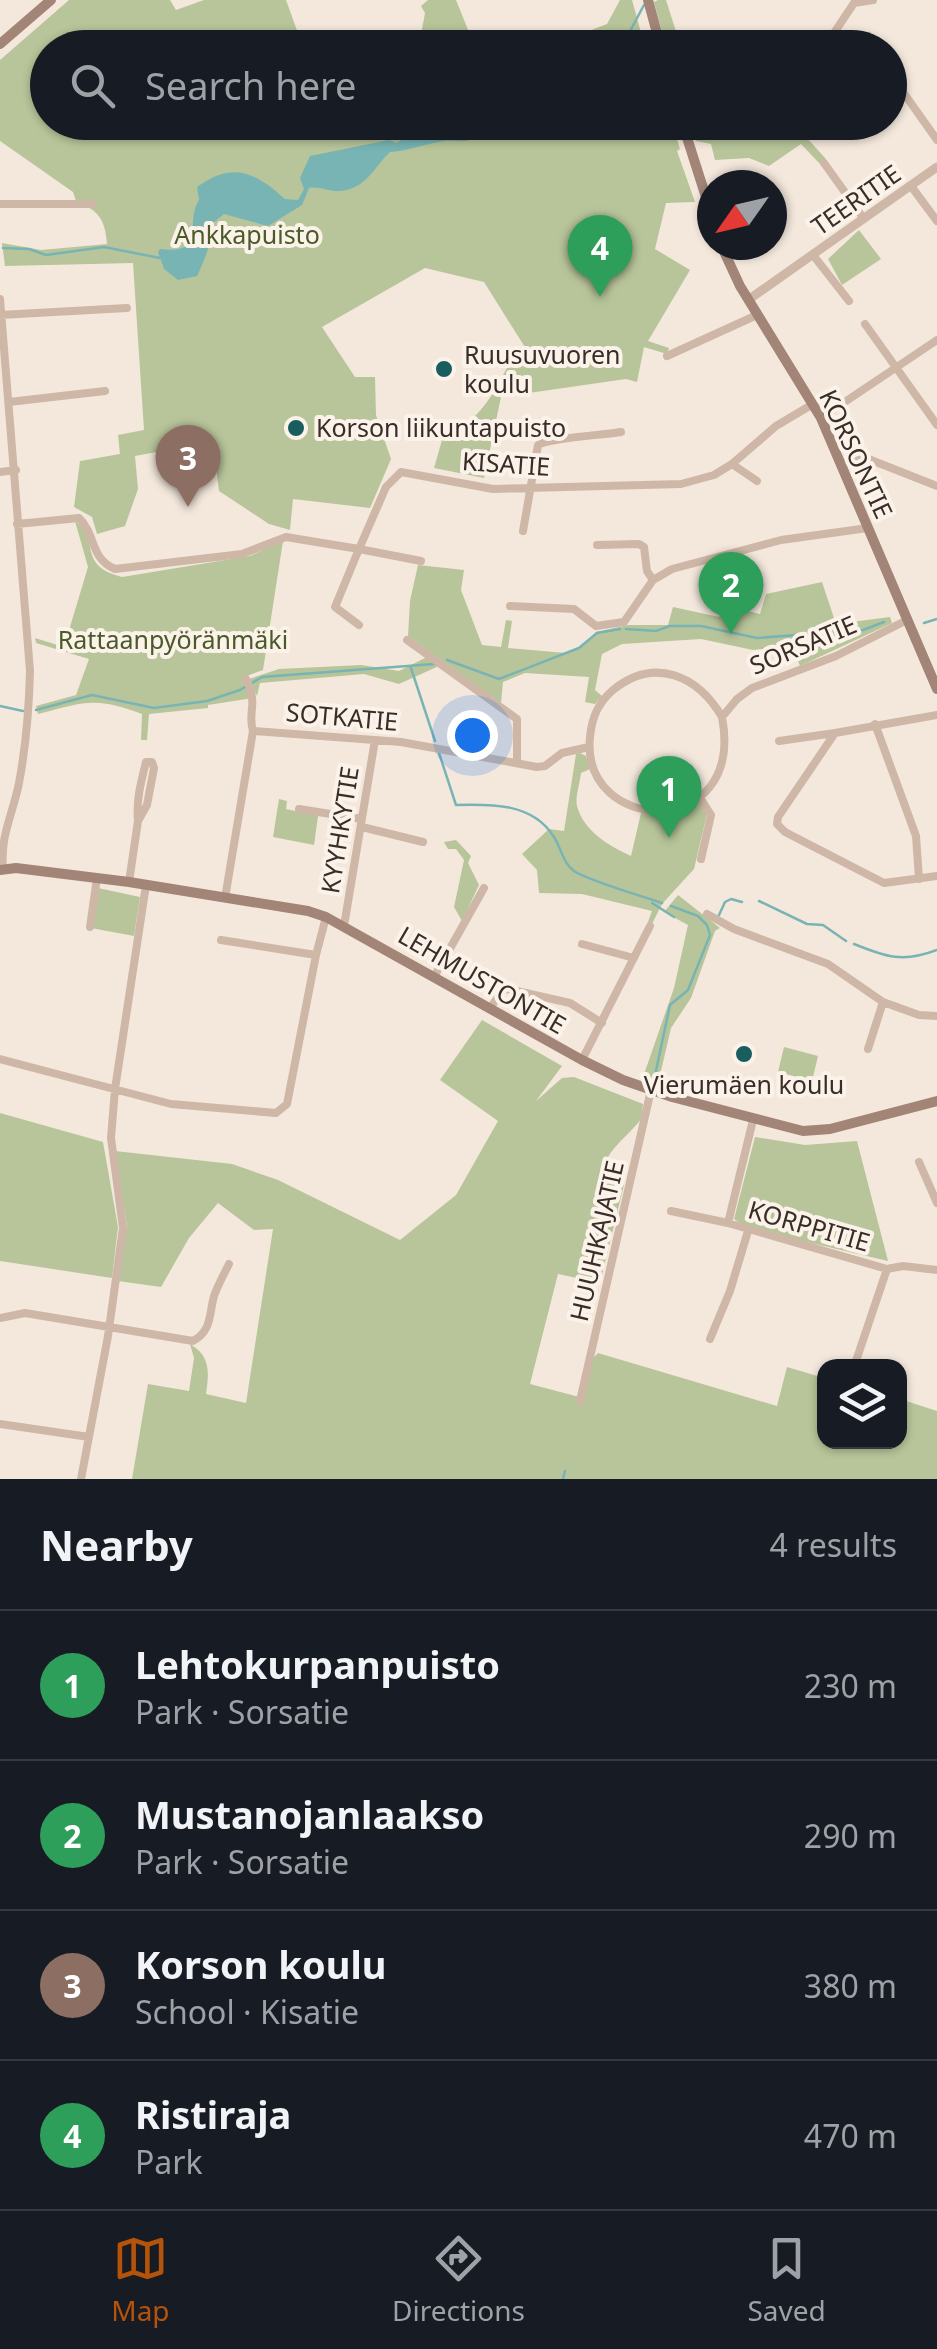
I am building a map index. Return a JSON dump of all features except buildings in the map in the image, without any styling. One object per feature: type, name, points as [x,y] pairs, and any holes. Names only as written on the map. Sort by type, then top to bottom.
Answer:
[{"type":"main road","points":[[0,44],[51,0]]},
{"type":"main road","points":[[648,0],[655,30]]},
{"type":"main road","points":[[688,140],[697,170]]},
{"type":"main road","name":"KORSONTIE","points":[[729,260],[748,300],[821,418],[937,689]]},
{"type":"main road","name":"LEHMUSTONTIE","points":[[2,869],[129,882],[326,917],[582,1060],[651,1090],[785,1129],[830,1129],[937,1101]]},
{"type":"street","points":[[836,30],[854,3],[873,0]]},
{"type":"street","points":[[907,98],[937,140]]},
{"type":"street","points":[[824,163],[864,219]]},
{"type":"street","name":"TEERITIE","points":[[748,300],[937,168]]},
{"type":"street","points":[[910,186],[937,221]]},
{"type":"street","points":[[0,204],[92,204]]},
{"type":"street","points":[[813,255],[849,301]]},
{"type":"street","points":[[0,300],[30,671],[27,730],[19,785],[8,815],[2,869]]},
{"type":"street","points":[[1,315],[127,308]]},
{"type":"street","points":[[667,356],[757,314]]},
{"type":"street","points":[[865,324],[937,425]]},
{"type":"street","points":[[821,418],[937,340]]},
{"type":"street","points":[[10,402],[104,391]]},
{"type":"street","name":"KISATIE","points":[[359,549],[386,487],[401,472],[480,487],[530,490],[681,484],[714,476],[768,433],[813,404]]},
{"type":"street","points":[[523,531],[535,456],[542,442],[621,432]]},
{"type":"street","points":[[842,464],[866,458],[937,486]]},
{"type":"street","points":[[732,464],[757,482]]},
{"type":"street","points":[[0,472],[16,470]]},
{"type":"street","points":[[17,524],[79,518],[86,525],[97,557],[115,570],[242,554],[286,537],[421,561]]},
{"type":"street","points":[[510,606],[574,610],[599,627],[626,619],[653,580],[672,569],[768,543],[868,528]]},
{"type":"street","points":[[597,546],[640,544],[644,547],[646,571],[653,580]]},
{"type":"street","points":[[359,549],[336,606],[359,626]]},
{"type":"street","name":"SORSATIE","points":[[722,718],[752,688],[836,656],[907,620]]},
{"type":"street","points":[[408,640],[517,720],[517,761]]},
{"type":"street","points":[[660,673],[690,681],[722,718],[726,736],[724,763],[700,798],[670,811],[636,808],[608,791],[592,764],[592,721],[599,704],[632,677],[660,673]]},
{"type":"street","points":[[246,678],[255,697],[250,726],[253,731]]},
{"type":"street","points":[[779,741],[937,715]]},
{"type":"street","points":[[875,724],[916,836],[919,879]]},
{"type":"street","name":"SOTKATIE","points":[[224,898],[253,731],[442,747],[546,766],[562,752],[589,747]]},
{"type":"street","points":[[835,733],[778,816],[777,824],[876,880],[892,884],[937,876]]},
{"type":"street","name":"KYYHKYTIE","points":[[344,926],[375,740]]},
{"type":"street","points":[[129,882],[142,774],[146,762],[152,762],[148,805],[138,820]]},
{"type":"street","points":[[700,798],[711,814],[701,859]]},
{"type":"street","points":[[299,809],[423,842]]},
{"type":"street","points":[[90,926],[98,878]]},
{"type":"street","points":[[81,1479],[122,1228],[112,1152],[115,1089],[146,885]]},
{"type":"street","points":[[434,977],[484,888]]},
{"type":"street","points":[[707,914],[734,929],[828,964],[883,1002],[919,1015],[937,1016]]},
{"type":"street","points":[[0,1059],[171,1104],[276,1113],[287,1104],[326,917]]},
{"type":"street","points":[[582,1060],[650,926]]},
{"type":"street","points":[[221,940],[316,955]]},
{"type":"street","points":[[582,944],[634,958]]},
{"type":"street","points":[[490,1008],[501,991],[508,988],[570,1003],[602,1024]]},
{"type":"street","points":[[868,1049],[883,1002]]},
{"type":"street","name":"HUUHKAJATIE","points":[[580,1401],[651,1090]]},
{"type":"street","points":[[728,1223],[752,1120]]},
{"type":"street","points":[[919,1162],[937,1203]]},
{"type":"street","name":"KORPPITIE","points":[[671,1211],[728,1223],[887,1269],[903,1266],[937,1270]]},
{"type":"street","points":[[710,1339],[748,1231]]},
{"type":"street","points":[[0,1318],[25,1313],[193,1341],[210,1321],[214,1296],[229,1264]]},
{"type":"street","points":[[857,1359],[887,1269]]},
{"type":"street","points":[[0,1424],[89,1438]]},
{"type":"green space","name":"Ankkapuisto","points":[[69,0],[170,0],[176,10],[204,0],[286,0],[297,30],[34,30]]},
{"type":"green space","points":[[428,0],[456,0],[468,30],[422,30],[425,13],[421,6]]},
{"type":"green space","points":[[620,0],[632,0],[640,30],[591,30],[607,24]]},
{"type":"green space","points":[[666,0],[676,30],[661,30],[654,2]]},
{"type":"green space","name":"Ankkapuisto","points":[[30,34],[30,140],[677,140],[677,151],[695,202],[666,203],[655,249],[690,270],[648,341],[669,348],[667,354],[644,347],[637,382],[626,379],[501,397],[484,478],[434,468],[444,433],[476,415],[510,362],[533,360],[484,282],[425,268],[322,327],[355,377],[375,377],[376,415],[391,459],[370,508],[293,499],[290,530],[269,524],[219,491],[216,468],[179,470],[173,449],[135,456],[138,489],[125,526],[97,534],[92,517],[74,507],[80,461],[120,454],[118,435],[144,430],[133,263],[5,266],[2,243],[41,250],[107,244],[105,228],[95,212],[0,141],[0,60]]},
{"type":"green space","points":[[809,140],[826,159],[821,165],[801,144],[769,166],[749,158],[715,160],[711,144],[696,141]]},
{"type":"green space","points":[[859,230],[881,259],[842,285],[828,259]]},
{"type":"green space","name":"Rattaanpyöränmäki","points":[[75,521],[83,528],[99,566],[122,577],[250,556],[283,541],[263,670],[244,677],[253,698],[208,708],[149,714],[147,740],[141,740],[142,714],[113,705],[79,704],[38,714],[36,706],[76,695],[89,659],[36,643],[35,638],[64,647],[88,567]]},
{"type":"green space","points":[[418,565],[464,570],[461,590],[482,645],[501,647],[506,620],[512,621],[508,648],[566,653],[580,648],[596,632],[628,625],[668,625],[673,607],[719,617],[723,605],[760,614],[766,594],[822,582],[836,624],[890,617],[892,623],[800,666],[792,646],[753,650],[701,639],[622,644],[602,654],[595,690],[602,696],[595,704],[585,702],[589,677],[525,673],[503,682],[501,703],[408,636]]},
{"type":"green space","points":[[427,657],[439,666],[399,684],[364,674],[260,683],[257,696],[249,679],[279,669],[361,665],[399,671]]},
{"type":"green space","points":[[576,754],[586,756],[590,769],[581,773],[577,802],[580,815],[599,837],[631,856],[641,813],[675,812],[699,800],[707,814],[694,869],[662,904],[652,924],[648,922],[652,911],[582,894],[539,893],[537,870],[522,854],[549,829],[564,831]]},
{"type":"green space","points":[[279,799],[287,801],[286,809],[318,816],[314,845],[273,837]]},
{"type":"green space","points":[[456,840],[471,856],[468,863],[479,885],[462,921],[454,907],[464,860],[444,842]]},
{"type":"green space","points":[[98,888],[140,897],[134,936],[91,928]]},
{"type":"green space","points":[[678,895],[720,928],[715,931],[691,998],[671,1028],[658,1084],[642,1080],[674,988],[688,925],[664,912]]},
{"type":"green space","points":[[482,1020],[562,1066],[536,1101],[562,1078],[574,1077],[643,1104],[641,1119],[612,1151],[601,1175],[624,1185],[600,1283],[558,1274],[530,1384],[583,1398],[593,1358],[598,1353],[777,1406],[787,1367],[817,1376],[817,1449],[907,1449],[907,1401],[937,1411],[937,1479],[132,1479],[148,1384],[189,1391],[194,1358],[190,1344],[205,1360],[206,1394],[246,1403],[273,1229],[254,1230],[218,1203],[189,1238],[161,1287],[118,1281],[127,1226],[115,1151],[232,1164],[278,1180],[400,1240],[456,1195],[498,1121],[440,1080]]},
{"type":"green space","points":[[784,1047],[818,1056],[812,1081],[778,1072]]},
{"type":"green space","points":[[0,1113],[103,1142],[118,1227],[112,1278],[0,1261]]},
{"type":"green space","points":[[755,1137],[805,1145],[857,1141],[888,1261],[747,1228],[734,1219]]},
{"type":"water","points":[[389,140],[469,140],[390,152],[357,186],[341,191],[309,188],[302,205],[268,226],[224,214],[213,223],[208,250],[197,276],[178,280],[164,269],[158,252],[175,250],[189,242],[199,200],[197,187],[210,179],[243,173],[264,182],[285,199],[298,200],[304,189],[300,178],[310,156]]},
{"type":"waterway","points":[[631,30],[644,5]]},
{"type":"waterway","points":[[3,248],[29,249],[46,255],[104,247],[160,258]]},
{"type":"waterway","points":[[924,623],[937,619]]},
{"type":"waterway","points":[[626,629],[656,631],[670,626],[701,626],[757,638],[863,630],[884,622]]},
{"type":"waterway","points":[[447,660],[499,679],[579,648],[597,633],[620,629]]},
{"type":"waterway","points":[[36,710],[92,695],[154,708],[207,701],[240,690],[262,677],[434,664]]},
{"type":"waterway","points":[[411,668],[435,741]]},
{"type":"waterway","points":[[0,706],[23,711]]},
{"type":"waterway","points":[[439,753],[456,805],[497,806],[523,812],[545,826],[574,871],[662,903]]},
{"type":"waterway","points":[[759,901],[807,924],[823,925],[846,941]]},
{"type":"waterway","points":[[719,915],[725,902],[742,902]]},
{"type":"waterway","points":[[652,903],[674,917]]},
{"type":"waterway","points":[[654,1080],[670,1005],[688,990],[710,935],[698,916],[671,906]]},
{"type":"waterway","points":[[854,944],[895,957],[937,950]]},
{"type":"waterway","points":[[563,1479],[565,1471]]},
{"type":"place","name":"Ristiraja","points":[[600,297]]},
{"type":"place","name":"Ruusuvuoren koulu","points":[[444,369]]},
{"type":"place","name":"Korson liikuntapuisto","points":[[296,428]]},
{"type":"place","name":"Korson koulu","points":[[188,507]]},
{"type":"place","name":"Mustanojanlaakso","points":[[731,634]]},
{"type":"place","name":"Lehtokurpanpuisto","points":[[669,838]]},
{"type":"place","name":"Vierumäen koulu","points":[[744,1054]]}]
